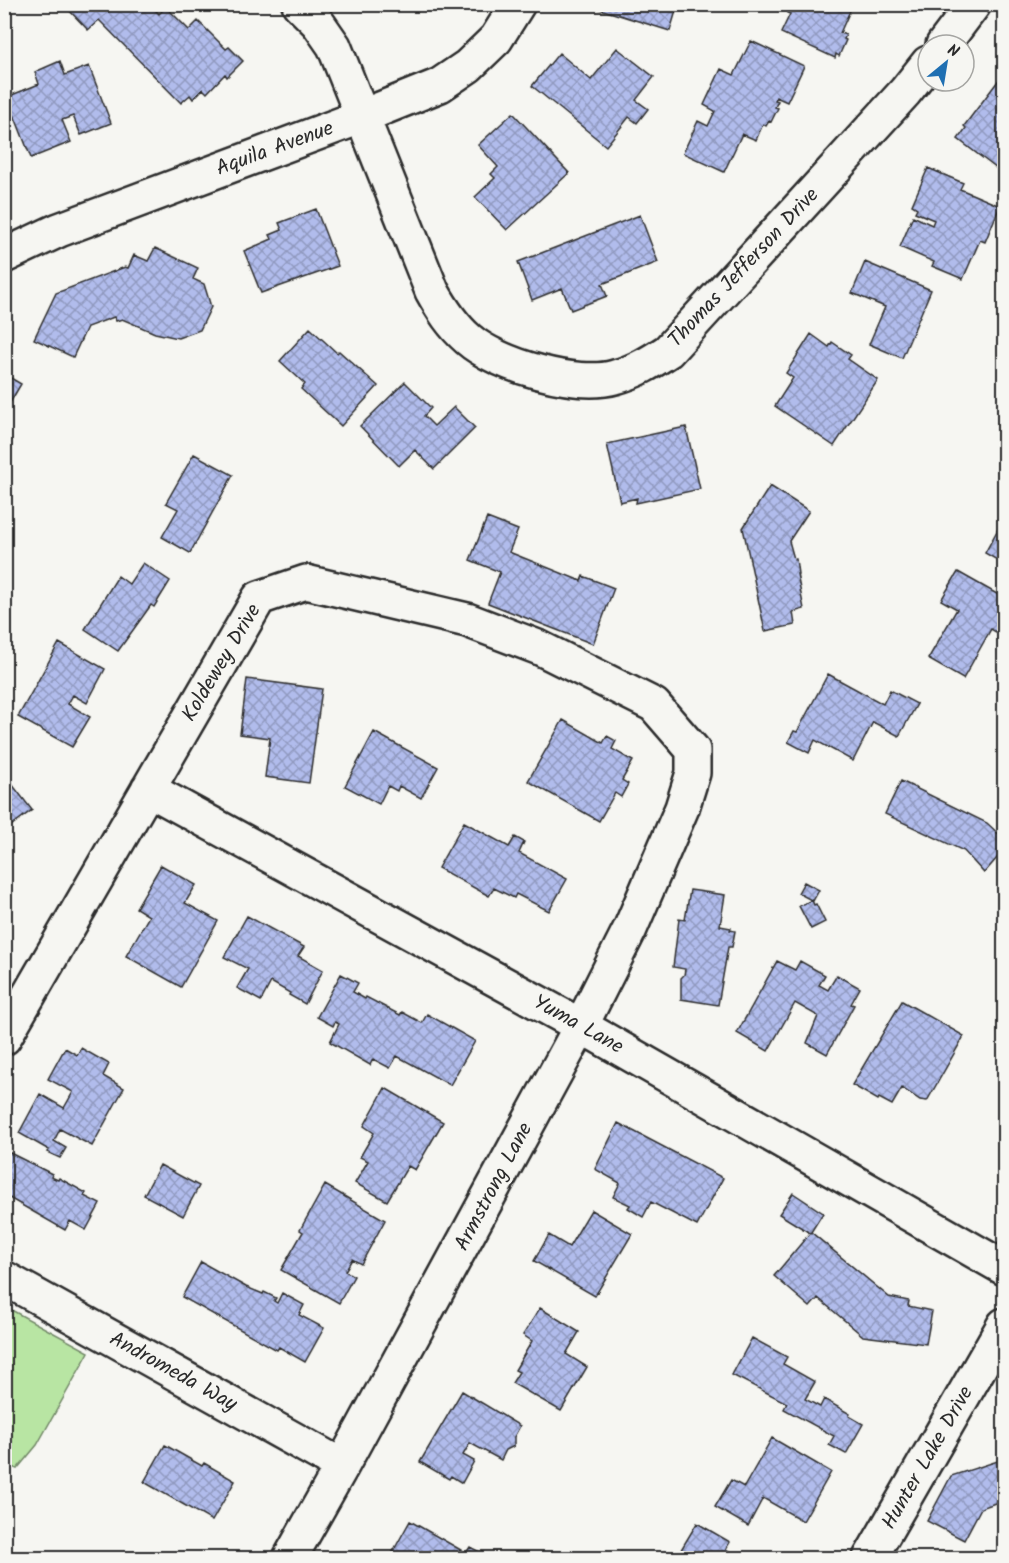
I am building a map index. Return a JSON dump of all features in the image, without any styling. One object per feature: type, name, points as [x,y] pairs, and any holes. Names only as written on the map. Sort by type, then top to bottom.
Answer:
[{"type":"street","name":"Thomas Jefferson Drive","points":[[299,4],[318,22],[334,46],[432,291],[447,317],[469,340],[494,356],[556,377],[583,381],[613,378],[643,368],[668,351],[916,78]]},
{"type":"street","name":"Aquila Avenue","points":[[4,256],[60,230],[431,89],[468,66],[496,39],[518,4]]},
{"type":"street","points":[[952,33],[974,4]]},
{"type":"street","name":"Koldewey Drive","points":[[4,1038],[259,598],[306,582],[467,620],[540,648],[654,705],[693,750],[693,773],[682,808]]},
{"type":"street","name":"Yuma Lane","points":[[148,789],[581,1026],[1005,1268]]},
{"type":"street","name":"Armstrong Lane","points":[[290,1558],[581,1026],[630,929],[682,808]]},
{"type":"street","name":"Andromeda Way","points":[[4,1278],[342,1466]]},
{"type":"street","name":"Hunter Lake Drive","points":[[870,1558],[1005,1325]]},
{"type":"green space","points":[[4,1306],[89,1352],[37,1445],[17,1469],[5,1464]]},
{"type":"building","points":[[150,4],[159,14],[166,7],[189,30],[198,21],[226,49],[229,47],[243,61],[227,77],[225,74],[207,93],[203,89],[193,99],[190,95],[181,103],[99,20],[88,30],[64,5]]},
{"type":"building","points":[[426,4],[439,4],[434,11]]},
{"type":"building","points":[[584,4],[678,4],[670,31]]},
{"type":"building","points":[[785,4],[853,4],[840,33],[846,35],[844,39],[846,40],[839,56],[836,54],[835,58],[781,33],[790,14],[784,7]]},
{"type":"building","points":[[751,41],[804,66],[787,102],[776,97],[775,100],[778,101],[775,107],[778,108],[771,122],[769,121],[766,126],[763,124],[756,140],[742,134],[724,172],[683,153],[698,121],[708,126],[715,111],[704,105],[721,69],[734,75]]},
{"type":"building","points":[[617,48],[654,77],[636,100],[648,109],[637,123],[629,117],[606,146],[532,86],[559,53],[591,80]]},
{"type":"building","points":[[60,61],[65,75],[89,66],[111,123],[81,135],[73,116],[62,120],[71,142],[31,158],[7,97],[39,84],[35,72]]},
{"type":"building","points":[[1004,73],[1004,161],[997,169],[958,139],[966,128],[964,126]]},
{"type":"building","points":[[513,113],[569,173],[507,230],[475,197],[495,178],[491,174],[498,167],[478,145]]},
{"type":"building","points":[[928,168],[963,183],[960,189],[1000,206],[985,242],[980,240],[963,279],[932,266],[934,262],[900,247],[913,216],[932,225],[934,220],[915,212],[917,208],[912,205]]},
{"type":"building","points":[[316,209],[338,266],[261,293],[244,251],[272,239],[270,235],[282,230],[279,223]]},
{"type":"building","points":[[640,215],[658,262],[602,284],[607,296],[571,310],[562,288],[532,300],[518,262]]},
{"type":"building","points":[[155,248],[198,268],[193,279],[204,284],[211,307],[200,330],[178,338],[155,333],[122,319],[116,321],[114,317],[87,327],[73,357],[34,339],[56,293],[125,267],[128,268],[134,255],[148,261]]},
{"type":"building","points":[[865,262],[931,290],[902,358],[869,344],[885,307],[852,293]]},
{"type":"building","points":[[310,328],[378,386],[341,426],[301,389],[305,384],[280,361]]},
{"type":"building","points":[[811,334],[829,347],[832,342],[851,355],[848,359],[878,380],[834,446],[775,406],[793,378],[786,373]]},
{"type":"building","points":[[4,374],[21,384],[4,413]]},
{"type":"building","points":[[405,382],[431,408],[424,416],[434,426],[454,407],[475,428],[434,469],[415,450],[399,466],[360,426]]},
{"type":"building","points":[[686,427],[700,489],[636,503],[637,498],[620,502],[607,444]]},
{"type":"building","points":[[194,454],[233,475],[190,553],[162,537],[178,509],[166,503]]},
{"type":"building","points":[[770,486],[809,511],[789,541],[794,559],[796,559],[804,609],[793,612],[795,625],[765,631],[743,528]]},
{"type":"building","points":[[487,518],[518,530],[509,552],[581,581],[583,576],[614,588],[593,644],[488,603],[500,572],[470,560]]},
{"type":"building","points":[[1004,518],[1004,564],[985,553]]},
{"type":"building","points":[[143,563],[170,581],[154,607],[151,605],[118,651],[85,629],[118,576],[129,584]]},
{"type":"building","points":[[958,572],[1004,598],[1004,637],[991,629],[963,679],[928,659],[957,609],[941,600]]},
{"type":"building","points":[[59,643],[105,669],[87,703],[73,695],[68,704],[90,717],[72,747],[18,717]]},
{"type":"building","points":[[828,674],[883,704],[890,690],[917,704],[899,736],[873,722],[853,761],[815,740],[809,753],[788,742],[794,731],[797,732]]},
{"type":"building","points":[[247,679],[322,689],[309,783],[265,777],[270,738],[240,734]]},
{"type":"building","points":[[563,720],[603,743],[607,736],[616,741],[612,749],[633,761],[622,780],[628,784],[621,797],[615,793],[599,821],[528,781]]},
{"type":"building","points":[[374,732],[438,767],[421,798],[399,786],[397,791],[388,786],[379,804],[345,786]]},
{"type":"building","points":[[8,779],[32,810],[4,831],[4,781]]},
{"type":"building","points":[[901,781],[987,823],[1004,839],[1004,850],[984,873],[964,851],[885,814]]},
{"type":"building","points":[[464,822],[509,847],[515,837],[524,842],[519,853],[567,879],[549,911],[516,894],[514,898],[494,888],[489,896],[438,868]]},
{"type":"building","points":[[161,865],[196,885],[185,903],[218,921],[181,987],[126,956],[149,916],[136,908]]},
{"type":"building","points":[[804,882],[819,890],[813,901],[798,893]]},
{"type":"building","points":[[690,890],[725,895],[720,926],[735,931],[732,947],[728,947],[718,1005],[681,999],[681,978],[685,969],[673,967],[679,919],[685,920]]},
{"type":"building","points":[[812,900],[825,922],[811,929],[799,906]]},
{"type":"building","points":[[247,916],[304,947],[298,956],[323,970],[305,1004],[271,982],[261,1001],[237,988],[248,969],[224,957]]},
{"type":"building","points":[[777,961],[795,970],[800,961],[825,975],[819,985],[828,990],[837,975],[860,988],[851,1004],[854,1005],[827,1054],[807,1043],[818,1016],[795,1003],[768,1051],[737,1033]]},
{"type":"building","points":[[341,974],[358,983],[353,992],[365,999],[366,997],[400,1015],[402,1012],[422,1023],[427,1014],[475,1041],[450,1085],[397,1056],[390,1068],[373,1059],[370,1065],[330,1042],[339,1024],[335,1022],[333,1026],[317,1017]]},
{"type":"building","points":[[902,1001],[964,1036],[927,1101],[920,1100],[902,1088],[892,1105],[852,1085]]},
{"type":"building","points":[[65,1048],[77,1055],[81,1048],[109,1064],[103,1076],[124,1088],[92,1146],[60,1129],[54,1141],[66,1148],[60,1158],[19,1133],[40,1094],[64,1108],[73,1092],[48,1079]]},
{"type":"building","points":[[385,1088],[443,1122],[415,1170],[408,1166],[387,1201],[355,1183],[368,1161],[360,1157],[374,1133],[364,1126]]},
{"type":"building","points":[[618,1123],[723,1178],[697,1226],[651,1202],[643,1217],[628,1208],[630,1205],[613,1197],[620,1183],[595,1169]]},
{"type":"building","points":[[8,1152],[52,1174],[51,1177],[58,1180],[59,1178],[86,1193],[84,1196],[100,1204],[86,1230],[70,1221],[65,1230],[4,1195],[4,1158]]},
{"type":"building","points":[[160,1165],[199,1186],[183,1216],[144,1195]]},
{"type":"building","points":[[325,1185],[385,1220],[361,1264],[352,1259],[345,1271],[354,1276],[339,1303],[281,1270],[303,1232],[300,1230]]},
{"type":"building","points":[[793,1193],[823,1213],[811,1232],[889,1297],[909,1301],[908,1306],[932,1311],[926,1344],[863,1336],[818,1298],[810,1307],[774,1276],[810,1233],[779,1214]]},
{"type":"building","points":[[591,1210],[632,1234],[595,1296],[534,1261],[549,1235],[569,1247]]},
{"type":"building","points":[[201,1262],[246,1287],[276,1298],[274,1301],[277,1303],[282,1293],[304,1305],[299,1315],[324,1328],[305,1362],[279,1347],[277,1350],[182,1297]]},
{"type":"building","points":[[540,1308],[579,1332],[566,1354],[587,1367],[561,1411],[512,1383],[519,1372],[515,1370],[532,1341],[523,1335]]},
{"type":"building","points":[[752,1338],[787,1357],[783,1364],[815,1382],[805,1399],[820,1407],[824,1399],[863,1424],[846,1454],[829,1445],[834,1436],[784,1409],[787,1403],[732,1375]]},
{"type":"building","points":[[462,1391],[520,1426],[514,1437],[514,1446],[506,1450],[501,1460],[470,1443],[463,1455],[474,1461],[462,1483],[451,1476],[449,1479],[420,1462]]},
{"type":"building","points":[[772,1438],[831,1472],[803,1521],[763,1498],[748,1526],[715,1507],[731,1480],[744,1487]]},
{"type":"building","points":[[165,1445],[202,1466],[204,1463],[235,1481],[212,1521],[144,1482]]},
{"type":"building","points":[[1004,1459],[1004,1500],[981,1508],[964,1540],[927,1521],[951,1476]]},
{"type":"building","points":[[410,1521],[466,1553],[470,1547],[491,1558],[390,1557]]},
{"type":"building","points":[[697,1523],[730,1542],[726,1549],[729,1551],[724,1558],[676,1558]]}]
